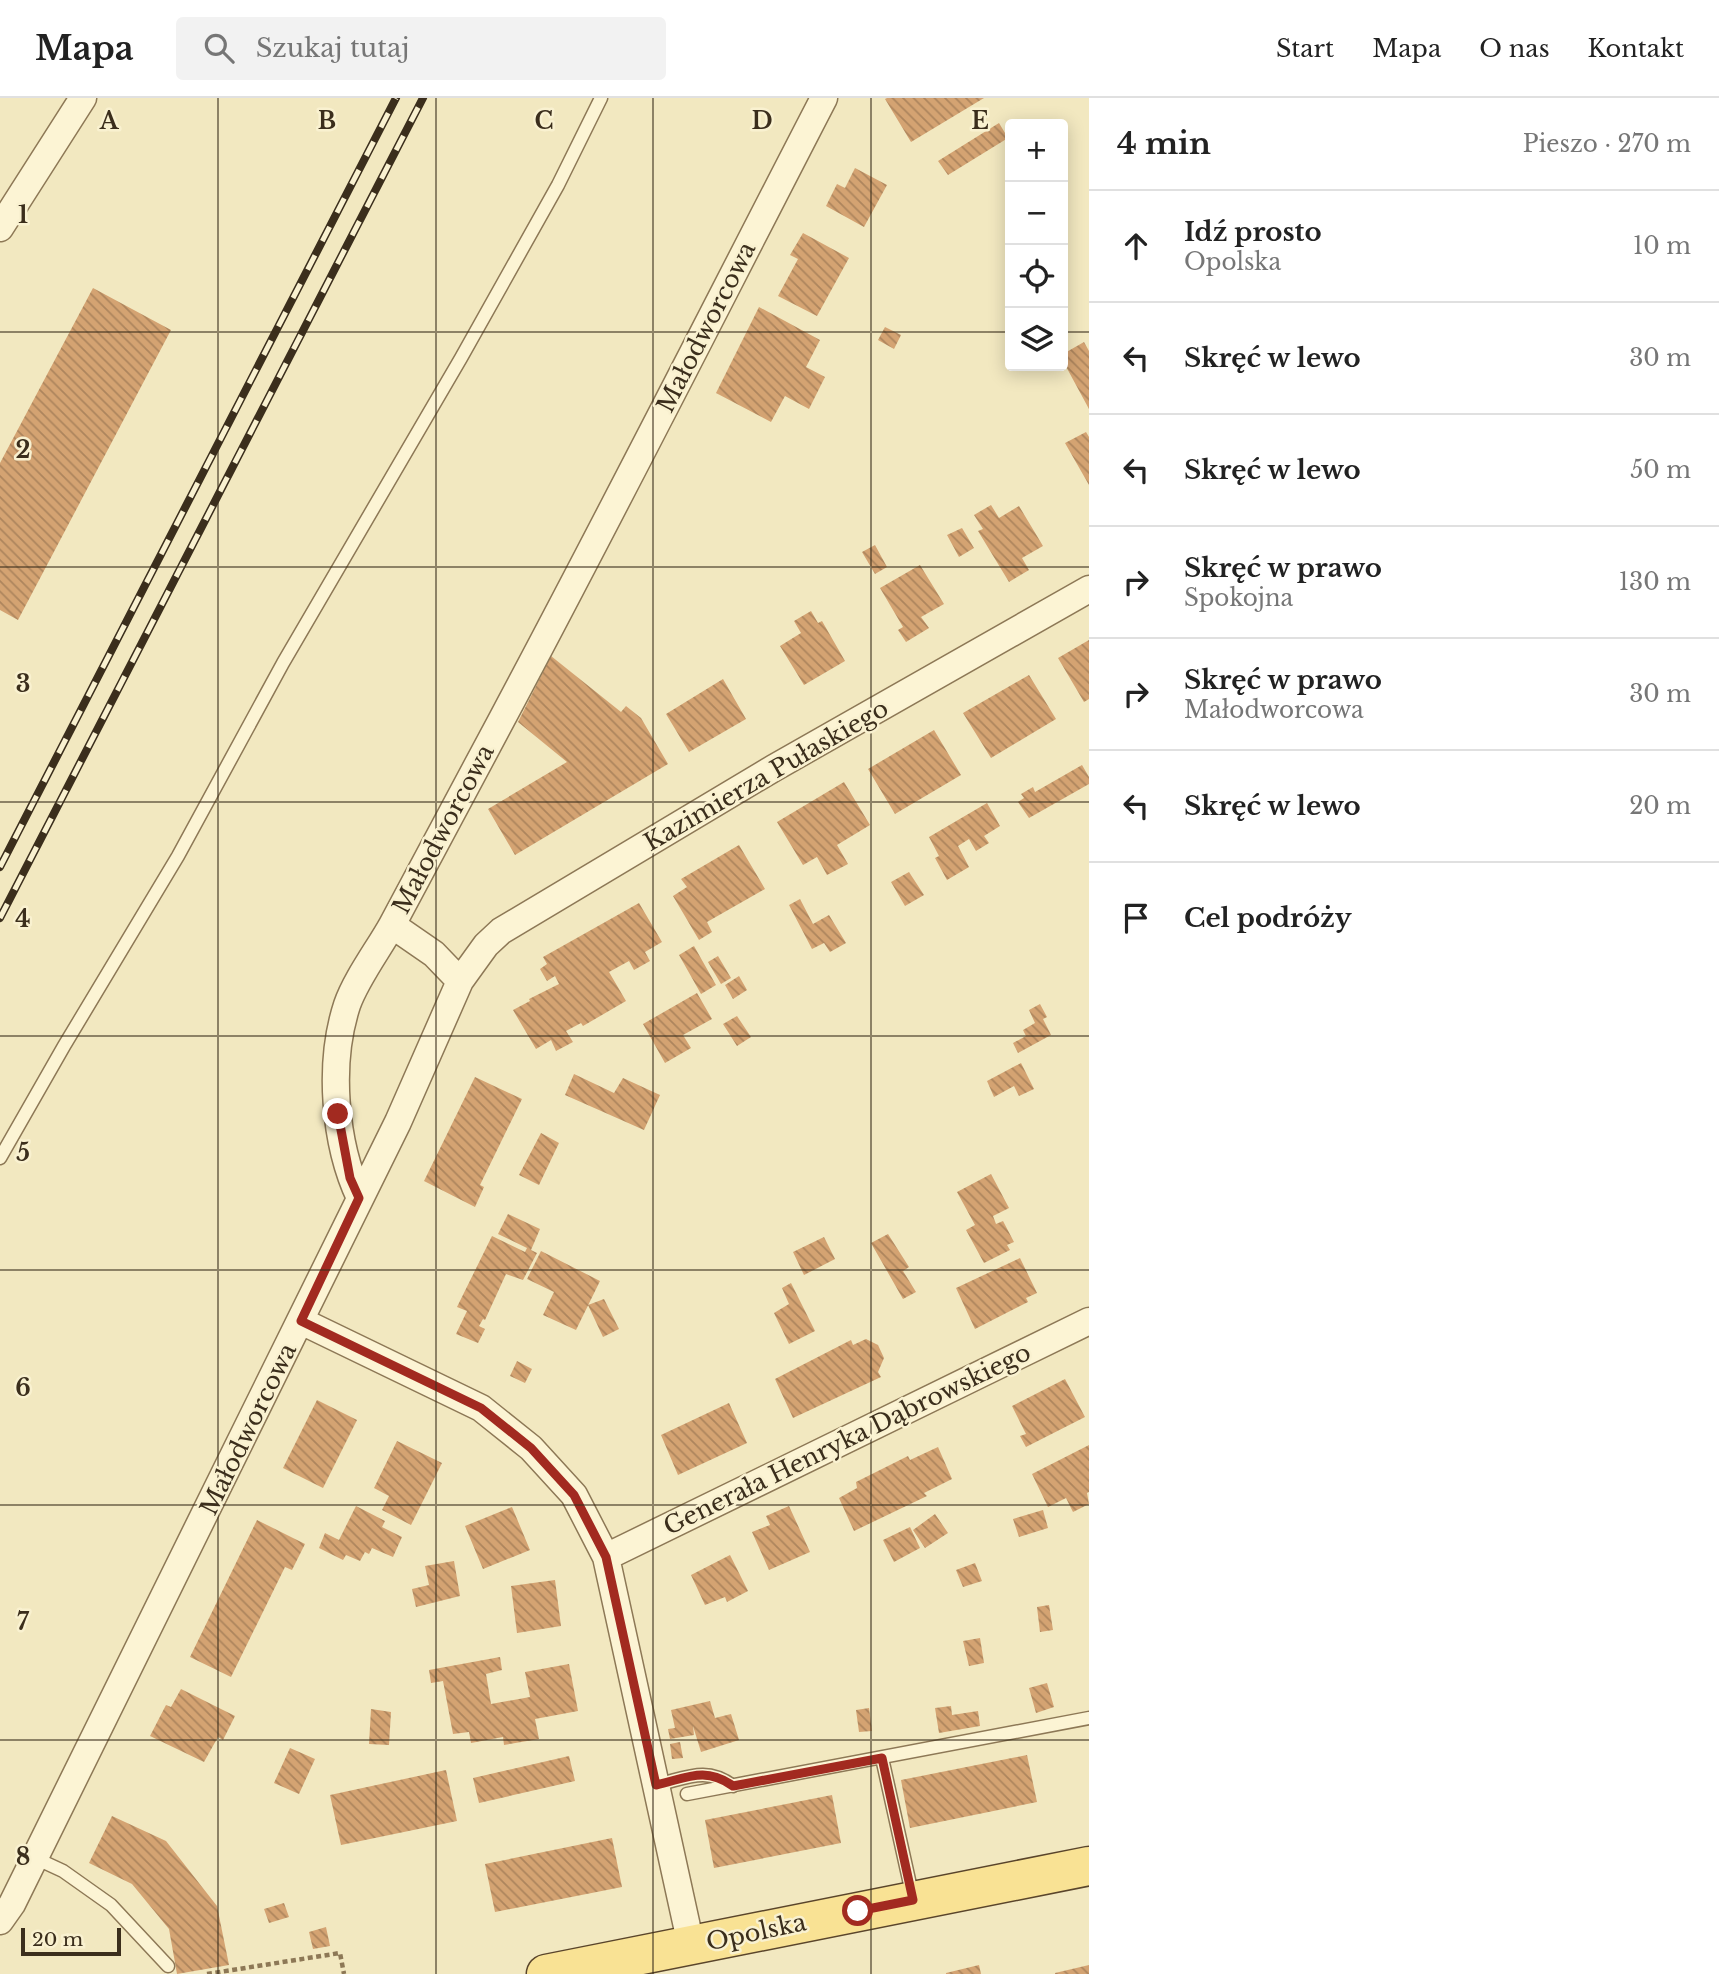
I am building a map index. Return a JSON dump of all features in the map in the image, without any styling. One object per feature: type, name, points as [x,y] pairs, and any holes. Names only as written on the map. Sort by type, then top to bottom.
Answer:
[{"type":"main road","name":"Opolska","points":[[546,1974],[1089,1866]]},
{"type":"street","points":[[0,228],[83,98]]},
{"type":"street","name":"Małodworcowa","points":[[0,1921],[12,1904],[301,1321],[398,1122],[460,981],[434,954],[392,925],[562,607],[824,98]]},
{"type":"street","name":"Kazimierza Pułaskiego","points":[[460,981],[479,953],[501,931],[774,768],[1089,589]]},
{"type":"street","points":[[359,1198],[350,1178],[345,1155],[338,1114],[335,1070],[348,1002],[392,925]]},
{"type":"street","points":[[301,1321],[481,1408],[531,1448],[574,1495],[606,1557],[691,1945]]},
{"type":"street","name":"Generała Henryka Dąbrowskiego","points":[[606,1557],[1089,1321]]},
{"type":"lane","points":[[0,1158],[178,856],[283,663],[461,358],[558,185],[601,98]]},
{"type":"lane","points":[[687,1794],[1089,1718]]},
{"type":"lane","points":[[882,1758],[913,1900]]},
{"type":"lane","points":[[656,1785],[708,1774],[720,1776],[733,1786]]},
{"type":"lane","points":[[35,1858],[63,1871],[111,1905],[168,1966]]},
{"type":"path","points":[[207,1974],[340,1953],[344,1974]]},
{"type":"building","points":[[984,98],[911,142],[885,99]]},
{"type":"building","points":[[999,123],[1005,133],[1005,140],[948,175],[938,161]]},
{"type":"building","points":[[855,168],[887,185],[864,227],[826,206],[837,184],[845,188]]},
{"type":"building","points":[[803,233],[849,258],[817,316],[778,296],[798,259],[790,255]]},
{"type":"building","points":[[93,288],[171,330],[18,620],[0,610],[0,463]]},
{"type":"building","points":[[759,307],[820,340],[806,367],[825,377],[809,409],[785,396],[771,422],[716,393]]},
{"type":"building","points":[[885,327],[901,335],[894,349],[878,340]]},
{"type":"building","points":[[1084,342],[1089,351],[1089,409],[1068,370],[1068,351]]},
{"type":"building","points":[[1086,432],[1089,437],[1089,485],[1065,443]]},
{"type":"building","points":[[991,505],[999,518],[1019,506],[1043,546],[1022,558],[1029,570],[1009,582],[978,531],[983,529],[974,515]]},
{"type":"building","points":[[962,528],[974,548],[959,557],[947,535]]},
{"type":"building","points":[[875,545],[887,567],[875,574],[862,552]]},
{"type":"building","points":[[920,565],[944,604],[921,617],[929,628],[906,642],[898,630],[903,627],[880,588]]},
{"type":"building","points":[[811,611],[818,623],[822,621],[845,661],[804,685],[780,646],[801,633],[794,621]]},
{"type":"building","points":[[1089,640],[1089,699],[1084,702],[1058,658]]},
{"type":"building","points":[[551,656],[621,712],[626,706],[641,718],[668,764],[515,855],[488,809],[567,762],[518,722]]},
{"type":"building","points":[[1029,675],[1056,719],[991,758],[963,713]]},
{"type":"building","points":[[723,679],[746,719],[689,752],[666,714]]},
{"type":"building","points":[[934,730],[961,775],[895,814],[868,769]]},
{"type":"building","points":[[1082,765],[1089,777],[1089,784],[1029,818],[1018,802],[1024,798],[1021,794],[1033,787],[1035,792]]},
{"type":"building","points":[[844,782],[870,825],[837,845],[848,864],[827,875],[817,857],[803,865],[777,822]]},
{"type":"building","points":[[987,803],[1000,826],[984,836],[989,843],[976,851],[969,839],[958,846],[969,867],[947,880],[935,858],[939,856],[929,837]]},
{"type":"building","points":[[739,845],[765,889],[707,922],[712,932],[699,940],[673,896],[687,887],[681,879]]},
{"type":"building","points":[[909,872],[924,895],[905,906],[891,882]]},
{"type":"building","points":[[800,899],[813,924],[829,915],[846,943],[830,952],[824,943],[812,949],[789,905]]},
{"type":"building","points":[[639,903],[662,942],[645,952],[650,961],[634,970],[629,961],[609,972],[626,1001],[583,1026],[581,1023],[566,1031],[573,1042],[556,1051],[551,1040],[536,1049],[513,1010],[559,984],[555,976],[547,981],[540,969],[547,964],[543,957]]},
{"type":"building","points":[[694,946],[716,985],[701,994],[679,955]]},
{"type":"building","points":[[718,956],[731,978],[721,984],[708,962]]},
{"type":"building","points":[[739,976],[747,990],[733,999],[725,985]]},
{"type":"building","points":[[697,993],[712,1019],[683,1035],[691,1048],[665,1063],[643,1024]]},
{"type":"building","points":[[1040,1004],[1047,1017],[1043,1019],[1051,1035],[1018,1053],[1013,1043],[1026,1036],[1023,1030],[1035,1023],[1029,1010]]},
{"type":"building","points":[[737,1016],[751,1037],[737,1046],[723,1024]]},
{"type":"building","points":[[1021,1063],[1034,1089],[1019,1096],[1014,1086],[994,1097],[987,1081]]},
{"type":"building","points":[[574,1074],[614,1093],[623,1078],[660,1095],[644,1130],[565,1095]]},
{"type":"building","points":[[475,1077],[522,1099],[480,1185],[484,1187],[475,1207],[424,1181]]},
{"type":"building","points":[[541,1133],[559,1143],[539,1185],[519,1175]]},
{"type":"building","points":[[991,1174],[1009,1208],[993,1216],[996,1224],[1003,1221],[1014,1242],[1007,1245],[1010,1250],[984,1263],[966,1230],[975,1225],[957,1192]]},
{"type":"building","points":[[508,1214],[540,1229],[531,1250],[537,1253],[523,1280],[506,1274],[485,1320],[483,1319],[479,1326],[485,1329],[478,1343],[456,1334],[467,1311],[457,1307],[492,1236],[525,1252],[527,1248],[498,1234]]},
{"type":"building","points":[[888,1234],[909,1267],[903,1271],[916,1292],[903,1299],[871,1243]]},
{"type":"building","points":[[824,1237],[835,1259],[804,1275],[793,1252]]},
{"type":"building","points":[[541,1251],[600,1281],[576,1330],[543,1315],[554,1292],[527,1279]]},
{"type":"building","points":[[1020,1258],[1037,1293],[1026,1298],[1028,1302],[975,1329],[956,1288]]},
{"type":"building","points":[[791,1283],[815,1331],[789,1344],[774,1313],[789,1304],[782,1288]]},
{"type":"building","points":[[604,1299],[619,1329],[603,1337],[588,1305]]},
{"type":"building","points":[[866,1339],[878,1345],[884,1358],[878,1372],[881,1377],[793,1418],[775,1379],[851,1340],[853,1345]]},
{"type":"building","points":[[517,1361],[532,1369],[525,1383],[510,1376]]},
{"type":"building","points":[[1065,1379],[1085,1417],[1026,1447],[1020,1436],[1026,1434],[1012,1406]]},
{"type":"building","points":[[317,1400],[357,1420],[323,1488],[283,1468]]},
{"type":"building","points":[[729,1403],[747,1443],[678,1475],[661,1435]]},
{"type":"building","points":[[397,1441],[442,1463],[411,1525],[382,1510],[389,1496],[374,1488]]},
{"type":"building","points":[[1089,1445],[1089,1504],[1073,1512],[1066,1498],[1048,1507],[1032,1474]]},
{"type":"building","points":[[938,1447],[952,1479],[924,1493],[927,1496],[854,1531],[839,1498],[857,1488],[856,1482],[908,1456],[910,1460]]},
{"type":"building","points":[[356,1506],[385,1521],[382,1527],[402,1537],[393,1557],[372,1548],[369,1554],[365,1552],[360,1561],[346,1555],[343,1560],[319,1548],[325,1533],[339,1540]]},
{"type":"building","points":[[789,1506],[810,1552],[769,1570],[752,1532],[770,1525],[766,1516]]},
{"type":"building","points":[[512,1507],[530,1550],[483,1569],[465,1526]]},
{"type":"building","points":[[1043,1510],[1048,1528],[1019,1537],[1013,1519]]},
{"type":"building","points":[[935,1514],[948,1533],[925,1548],[913,1530]]},
{"type":"building","points":[[257,1520],[305,1544],[292,1570],[285,1567],[231,1677],[190,1657]]},
{"type":"building","points":[[910,1527],[920,1548],[894,1562],[883,1540]]},
{"type":"building","points":[[730,1555],[748,1591],[727,1602],[725,1597],[705,1605],[691,1575]]},
{"type":"building","points":[[454,1561],[460,1596],[416,1607],[412,1589],[429,1585],[425,1566]]},
{"type":"building","points":[[975,1563],[982,1581],[963,1587],[956,1570]]},
{"type":"building","points":[[555,1580],[561,1626],[517,1633],[511,1586]]},
{"type":"building","points":[[1049,1605],[1053,1630],[1040,1632],[1037,1607]]},
{"type":"building","points":[[980,1638],[984,1663],[969,1666],[963,1641]]},
{"type":"building","points":[[500,1657],[502,1670],[486,1674],[491,1704],[530,1697],[525,1672],[569,1664],[578,1711],[535,1719],[539,1739],[504,1745],[503,1737],[471,1743],[469,1732],[453,1734],[443,1681],[431,1683],[429,1670]]},
{"type":"building","points":[[1047,1683],[1054,1707],[1036,1713],[1029,1688]]},
{"type":"building","points":[[181,1689],[235,1716],[223,1740],[218,1737],[204,1762],[150,1736],[166,1705],[171,1707]]},
{"type":"building","points":[[710,1701],[715,1718],[731,1714],[739,1740],[701,1752],[693,1726],[694,1735],[670,1739],[668,1729],[675,1728],[671,1710]]},
{"type":"building","points":[[951,1706],[952,1715],[978,1711],[980,1726],[939,1733],[935,1708]]},
{"type":"building","points":[[869,1708],[872,1731],[859,1732],[856,1710]]},
{"type":"building","points":[[371,1709],[391,1712],[389,1745],[369,1744]]},
{"type":"building","points":[[680,1742],[683,1758],[672,1759],[670,1744]]},
{"type":"building","points":[[290,1748],[315,1759],[299,1794],[274,1783]]},
{"type":"building","points":[[1027,1755],[1037,1802],[910,1828],[901,1780]]},
{"type":"building","points":[[569,1756],[575,1781],[479,1803],[473,1778]]},
{"type":"building","points":[[446,1770],[457,1821],[341,1845],[330,1795]]},
{"type":"building","points":[[832,1795],[841,1843],[714,1868],[705,1820]]},
{"type":"building","points":[[112,1816],[166,1841],[217,1906],[229,1965],[177,1974],[169,1929],[132,1884],[89,1863]]},
{"type":"building","points":[[612,1838],[622,1887],[495,1912],[485,1864]]},
{"type":"building","points":[[284,1903],[289,1917],[269,1923],[264,1909]]},
{"type":"building","points":[[326,1927],[330,1946],[313,1949],[309,1932]]},
{"type":"building","points":[[979,1965],[981,1974],[946,1974],[946,1973]]},
{"type":"building","points":[[1089,1965],[1089,1974],[1055,1974],[1055,1973]]},
{"type":"railway","points":[[0,867],[396,98]]},
{"type":"railway","points":[[0,918],[423,98]]},
{"type":"route","points":[[338,1114],[350,1178],[359,1198],[301,1321],[481,1408],[531,1448],[574,1495],[606,1557],[656,1785],[708,1774],[720,1776],[733,1786],[882,1758],[913,1900],[858,1911]]}]
